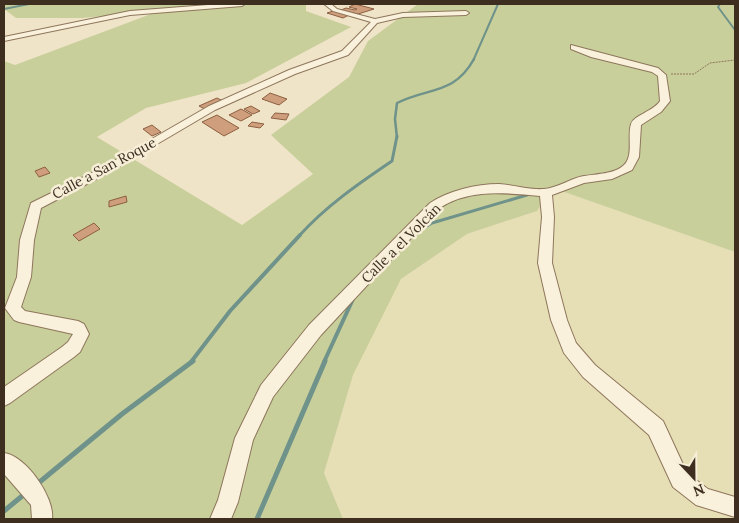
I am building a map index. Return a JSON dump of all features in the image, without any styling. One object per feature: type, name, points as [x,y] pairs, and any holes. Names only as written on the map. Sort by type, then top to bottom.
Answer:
[{"type":"street","points":[[4,39],[130,13],[242,4]]},
{"type":"street","points":[[327,4],[335,10],[374,21],[403,15],[466,13]]},
{"type":"street","points":[[335,10],[349,4]]},
{"type":"street","name":"Calle a San Roque","points":[[4,397],[68,352],[74,347],[81,334],[78,329],[72,326],[18,315],[13,308],[24,277],[31,216],[34,206],[102,172],[212,108],[292,72],[345,53],[360,39],[374,21]]},
{"type":"street","points":[[574,47],[594,55],[659,71]]},
{"type":"street","name":"Calle a el Volcán","points":[[220,519],[228,502],[244,438],[267,391],[286,364],[315,330],[434,206],[446,198],[483,189],[498,188],[546,193],[589,178],[608,176],[628,168],[634,157],[636,124],[638,121],[653,114],[665,101],[662,75],[659,71]]},
{"type":"street","points":[[546,193],[548,217],[545,263],[559,320],[570,348],[589,371],[656,428],[680,480],[703,498],[735,507]]},
{"type":"street","points":[[4,463],[7,463],[40,499],[44,512],[42,519]]},
{"type":"path","points":[[659,71],[674,74],[694,74],[710,63],[735,60]]},
{"type":"shaded area","points":[[553,188],[735,252],[735,519],[343,519],[324,473],[353,375],[401,279],[467,234],[537,211]]},
{"type":"green space","points":[[4,4],[306,4],[306,11],[351,27],[246,83],[146,108],[97,137],[242,225],[313,174],[271,135],[349,77],[368,41],[418,4],[735,4],[735,252],[553,188],[537,211],[467,234],[401,279],[353,375],[324,473],[343,519],[4,519],[4,61],[15,65],[159,11],[82,18],[16,18],[4,9]]},
{"type":"building","points":[[355,4],[374,9],[358,14],[341,10],[346,8],[355,10],[357,9],[349,7]]},
{"type":"building","points":[[333,11],[349,15],[343,18],[327,13]]},
{"type":"building","points":[[270,93],[287,99],[279,105],[262,99]]},
{"type":"building","points":[[217,98],[223,101],[205,109],[199,106]]},
{"type":"building","points":[[251,106],[260,111],[253,114],[244,109]]},
{"type":"building","points":[[241,109],[252,115],[241,121],[229,115]]},
{"type":"building","points":[[275,113],[289,114],[286,120],[271,118]]},
{"type":"building","points":[[217,115],[239,128],[224,136],[202,122]]},
{"type":"building","points":[[252,122],[264,124],[260,128],[248,126]]},
{"type":"building","points":[[152,125],[161,132],[152,136],[143,129]]},
{"type":"building","points":[[45,167],[50,173],[39,177],[35,171]]},
{"type":"building","points":[[126,196],[127,202],[109,207],[109,201]]},
{"type":"building","points":[[94,223],[100,229],[79,241],[73,235]]},
{"type":"waterway","points":[[4,9],[29,4]]},
{"type":"waterway","points":[[474,60],[498,4]]},
{"type":"waterway","points":[[720,4],[718,7],[735,30]]},
{"type":"waterway","points":[[397,137],[395,119],[397,103],[449,85],[466,71],[474,60]]},
{"type":"waterway","points":[[299,236],[331,205],[392,161],[397,137]]},
{"type":"waterway","points":[[413,234],[432,223],[527,195]]},
{"type":"waterway","points":[[191,362],[230,311],[300,235]]},
{"type":"waterway","points":[[324,362],[353,299]]},
{"type":"waterway","points":[[36,485],[122,414],[193,361]]},
{"type":"waterway","points":[[257,519],[325,361]]},
{"type":"waterway","points":[[4,511],[27,492]]}]
